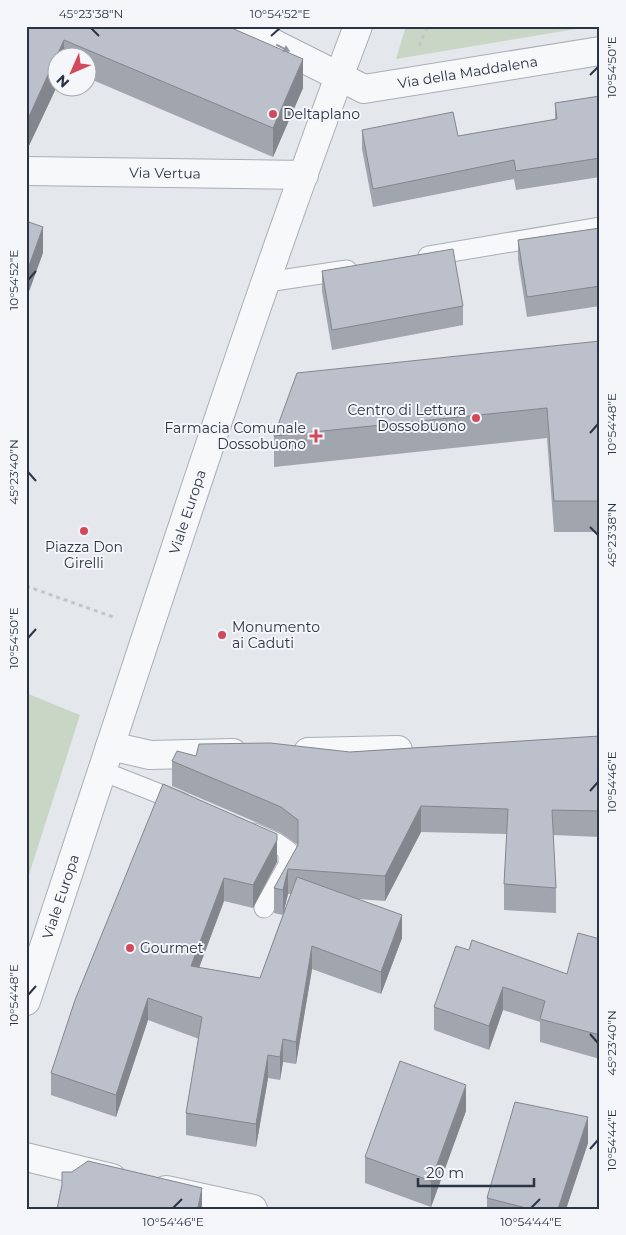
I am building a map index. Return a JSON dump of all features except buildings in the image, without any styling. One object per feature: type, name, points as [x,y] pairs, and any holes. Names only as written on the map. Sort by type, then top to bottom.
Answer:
[{"type":"street","name":"Via della Maddalena","points":[[239,26],[364,89],[600,51]]},
{"type":"street","name":"Viale Europa","points":[[26,1001],[267,282],[358,26]]},
{"type":"street","name":"Via Vertua","points":[[26,171],[304,175]]},
{"type":"street","points":[[110,746],[150,755],[420,750]]},
{"type":"street","points":[[26,1157],[253,1209]]},
{"type":"lane","points":[[414,258],[600,227]]},
{"type":"lane","points":[[267,282],[366,266]]},
{"type":"lane","points":[[102,771],[132,781],[196,808]]},
{"type":"lane","points":[[241,827],[277,843],[288,851],[288,865],[264,908]]},
{"type":"path","points":[[26,586],[150,630]]},
{"type":"green space","points":[[406,26],[594,26],[396,59]]},
{"type":"green space","points":[[26,693],[80,715],[26,884]]},
{"type":"place","name":"Deltaplano","points":[[273,114]]},
{"type":"place","name":"Centro di Lettura Dossobuono","points":[[476,418]]},
{"type":"place","name":"Farmacia Comunale Dossobuono","points":[[316,436]]},
{"type":"place","name":"Piazza Don Girelli","points":[[84,531]]},
{"type":"place","name":"Monumento ai Caduti","points":[[222,635]]},
{"type":"place","name":"Gourmet","points":[[130,948]]}]
